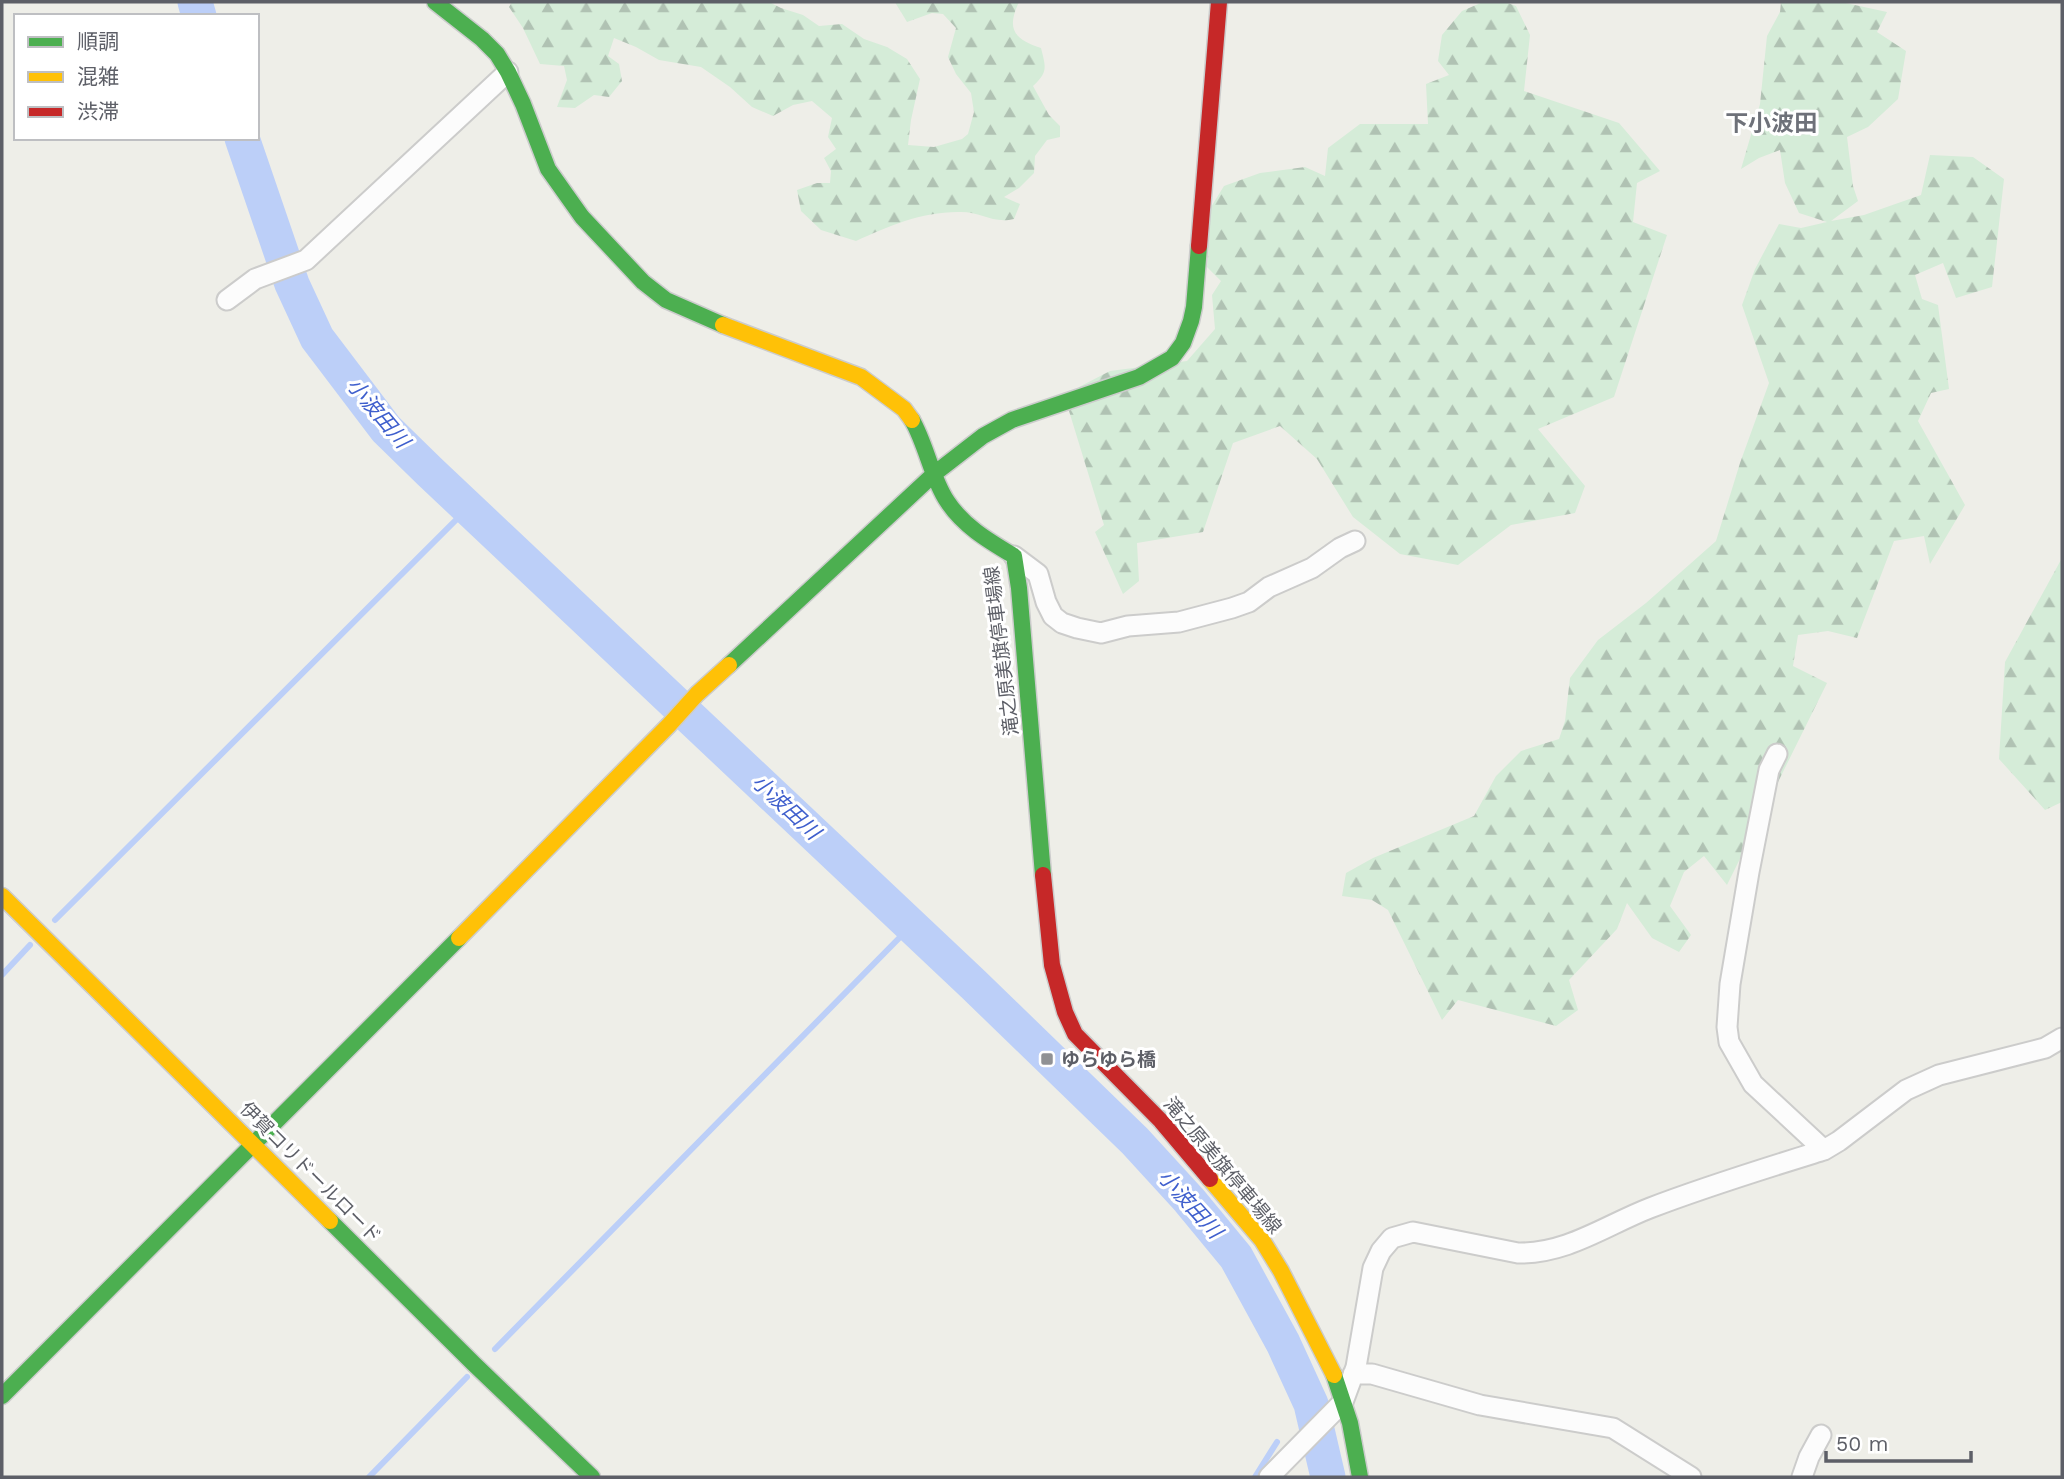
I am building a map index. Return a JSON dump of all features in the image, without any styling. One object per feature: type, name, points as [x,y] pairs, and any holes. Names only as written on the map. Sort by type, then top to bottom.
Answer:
[{"type":"street","name":"滝之原美旗停車場線","points":[[435,2],[497,54],[523,104],[548,169],[582,217],[643,282],[666,300],[695,314],[861,377],[904,409],[914,423],[946,500],[963,520],[985,539],[1014,556],[1019,588],[1046,916],[1053,972],[1066,1018],[1075,1034],[1161,1121],[1262,1240],[1281,1270],[1334,1376],[1350,1423],[1360,1477]]},
{"type":"street","points":[[2,1396],[254,1145],[697,694],[934,474],[983,436],[1012,420],[1159,369],[1177,354],[1187,337],[1194,307],[1219,2]]},
{"type":"street","points":[[227,300],[255,279],[306,260],[508,72]]},
{"type":"street","points":[[1014,556],[1038,574],[1053,617],[1062,624],[1101,633],[1128,626],[1179,622],[1249,602],[1269,587],[1312,568],[1355,541]]},
{"type":"street","points":[[1777,754],[1769,771],[1749,872],[1730,984],[1728,1034],[1729,1042],[1753,1084],[1824,1150]]},
{"type":"street","name":"伊賀コリドールロード","points":[[2,896],[465,1355],[592,1477]]},
{"type":"street","points":[[1269,1477],[1343,1402],[1356,1367],[1373,1268],[1381,1251],[1392,1238],[1413,1232],[1518,1253],[1546,1251],[1576,1242],[1634,1214],[1698,1190],[1824,1150],[1906,1090],[1939,1075],[2045,1048],[2062,1038]]},
{"type":"street","points":[[1353,1374],[1372,1374],[1480,1405],[1613,1428],[1691,1477]]},
{"type":"street","points":[[1802,1477],[1821,1435]]},
{"type":"green space","points":[[512,2],[769,2],[803,15],[819,26],[842,24],[864,39],[887,47],[907,59],[920,79],[908,145],[934,147],[962,139],[968,134],[974,112],[971,93],[956,74],[948,57],[956,28],[943,14],[932,13],[907,22],[895,2],[1019,2],[1013,26],[1024,41],[1041,48],[1044,69],[1033,86],[1049,115],[1060,126],[1060,137],[1047,140],[1035,156],[1034,173],[1019,188],[1004,197],[1020,204],[1014,219],[1000,220],[975,214],[947,212],[894,225],[856,241],[821,230],[801,211],[797,190],[817,183],[830,183],[831,171],[824,158],[836,149],[828,137],[832,118],[812,101],[793,105],[773,116],[752,107],[730,87],[701,67],[659,60],[614,38],[608,56],[619,64],[622,81],[609,97],[594,95],[575,108],[557,107],[567,80],[564,66],[540,64],[523,28],[509,7]]},
{"type":"green space","points":[[1483,2],[1505,2],[1516,6],[1530,35],[1524,91],[1619,123],[1660,171],[1637,183],[1633,222],[1667,235],[1614,397],[1538,429],[1585,486],[1575,513],[1511,525],[1458,565],[1400,554],[1353,517],[1317,459],[1280,426],[1233,443],[1203,532],[1137,543],[1139,581],[1123,594],[1095,532],[1104,525],[1069,411],[1079,387],[1110,371],[1187,361],[1215,329],[1212,295],[1221,281],[1207,267],[1211,207],[1224,186],[1260,173],[1305,167],[1325,176],[1328,148],[1360,124],[1428,124],[1426,84],[1449,75],[1438,61],[1442,35],[1462,11]]},
{"type":"green space","points":[[1781,2],[1841,2],[1887,12],[1877,32],[1906,51],[1898,99],[1868,127],[1847,137],[1853,186],[1858,201],[1831,221],[1864,215],[1921,195],[1930,155],[1973,157],[2004,179],[1992,287],[1956,298],[1943,263],[1915,275],[1922,299],[1938,305],[1949,389],[1931,393],[1918,421],[1965,505],[1930,564],[1924,536],[1894,541],[1857,638],[1828,631],[1798,635],[1793,666],[1827,683],[1727,885],[1704,856],[1684,872],[1670,906],[1691,935],[1679,952],[1652,938],[1627,903],[1617,929],[1569,980],[1578,1010],[1556,1026],[1458,1000],[1442,1020],[1388,910],[1372,900],[1342,896],[1346,873],[1373,858],[1474,816],[1496,776],[1521,751],[1559,739],[1565,721],[1570,678],[1598,640],[1646,603],[1716,541],[1769,383],[1742,305],[1755,269],[1779,224],[1801,228],[1827,222],[1799,213],[1785,183],[1780,150],[1741,169],[1760,104],[1767,36],[1780,12]]},
{"type":"green space","points":[[2062,558],[2062,802],[2045,810],[1999,759],[2005,662]]},
{"type":"waterway","name":"小波田川","points":[[195,2],[198,14]]},
{"type":"waterway","name":"小波田川","points":[[243,140],[292,284],[317,338],[386,429],[973,984],[1135,1141],[1189,1200],[1236,1257],[1283,1343],[1311,1404],[1328,1477]]},
{"type":"waterway","points":[[55,920],[468,508]]},
{"type":"waterway","points":[[495,1349],[911,926]]},
{"type":"waterway","points":[[2,975],[30,945]]},
{"type":"waterway","points":[[369,1477],[467,1377]]},
{"type":"waterway","points":[[1255,1477],[1277,1442]]},
{"type":"traffic: fast","points":[[435,2],[497,54],[523,104],[548,169],[582,217],[643,282],[666,300],[723,325]]},
{"type":"traffic: fast","points":[[729,665],[934,474],[983,436],[1012,420],[1139,377],[1172,358],[1183,343],[1191,321],[1199,246]]},
{"type":"traffic: fast","points":[[912,420],[937,482],[953,510],[977,532],[1014,556],[1043,875]]},
{"type":"traffic: fast","points":[[2,1396],[459,938]]},
{"type":"traffic: fast","points":[[330,1221],[592,1477]]},
{"type":"traffic: fast","points":[[1334,1375],[1350,1423],[1360,1477]]},
{"type":"traffic: slow","points":[[723,325],[861,377],[904,409],[912,420]]},
{"type":"traffic: slow","points":[[459,938],[697,694],[729,665]]},
{"type":"traffic: slow","points":[[2,896],[330,1221]]},
{"type":"traffic: slow","points":[[1210,1179],[1262,1240],[1281,1271],[1334,1375]]},
{"type":"traffic: jam","points":[[1199,246],[1219,2]]},
{"type":"traffic: jam","points":[[1043,875],[1052,965],[1065,1012],[1075,1034],[1161,1121],[1210,1179]]},
{"type":"place","name":"ゆらゆら橋","points":[[1047,1059]]},
{"type":"district","name":"下小波田","points":[[1771,123]]}]
